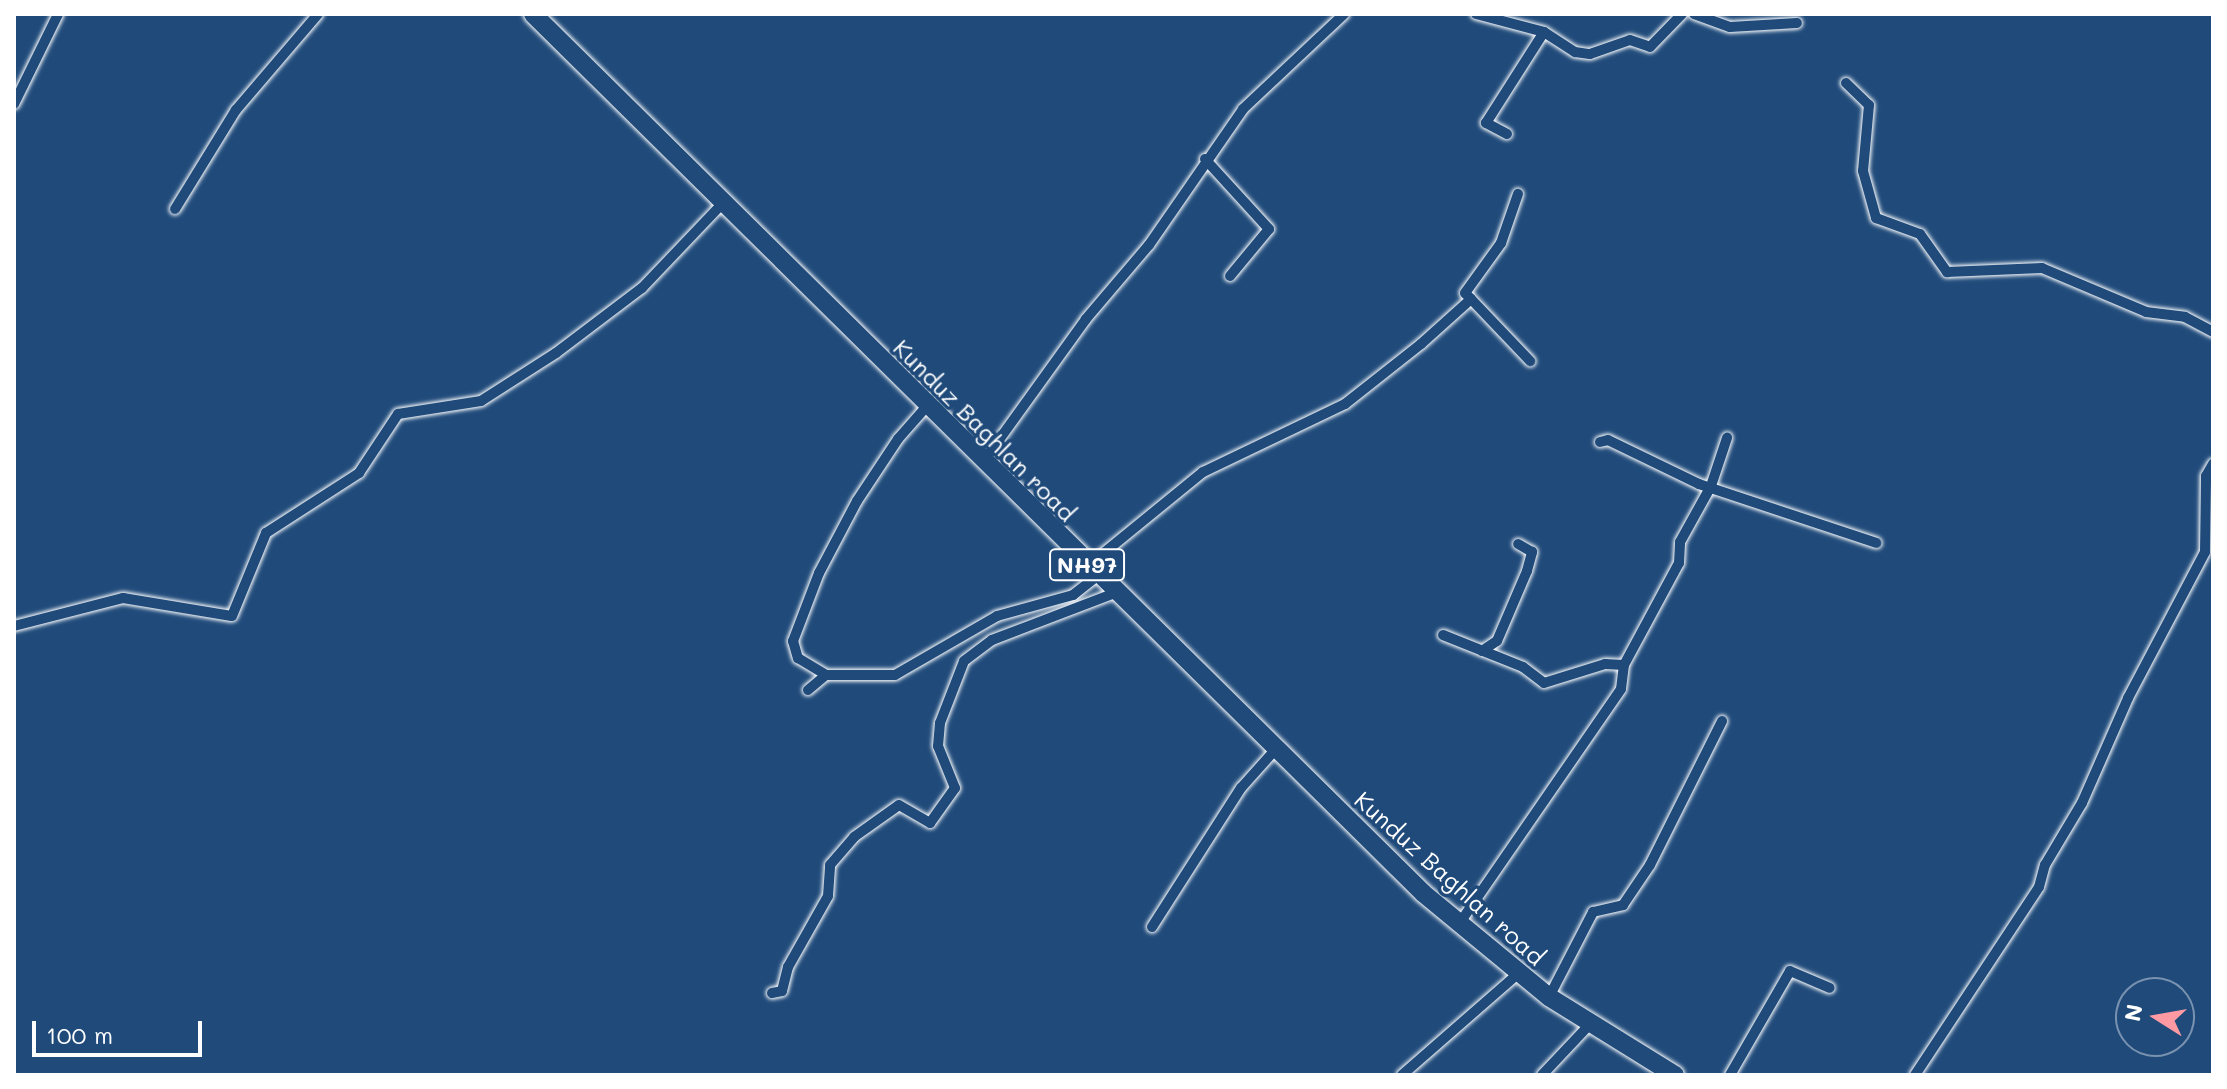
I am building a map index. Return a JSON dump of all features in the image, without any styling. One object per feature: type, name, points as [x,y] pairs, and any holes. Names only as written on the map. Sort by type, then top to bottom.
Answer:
[{"type":"highway","name":"Kunduz Baghlan road","points":[[533,14],[1092,571],[1459,924],[1549,997],[1675,1075]]},
{"type":"street","points":[[14,104],[58,14]]},
{"type":"street","points":[[175,209],[236,110],[318,14]]},
{"type":"street","points":[[983,462],[1086,319],[1149,245],[1205,159],[1258,94],[1344,14]]},
{"type":"street","points":[[1476,14],[1544,32],[1575,52],[1590,54],[1630,40],[1650,47],[1682,14]]},
{"type":"street","points":[[1694,14],[1730,27],[1797,23]]},
{"type":"street","points":[[1507,134],[1486,123],[1544,32]]},
{"type":"street","points":[[14,80],[24,87]]},
{"type":"street","points":[[1846,83],[1869,105],[1863,171],[1876,218],[1920,234],[1947,272],[2042,268],[2146,312],[2185,317],[2213,332]]},
{"type":"street","points":[[1205,159],[1269,229],[1230,276]]},
{"type":"street","points":[[1518,194],[1501,243],[1465,293],[1530,361]]},
{"type":"street","points":[[14,626],[123,598],[232,616],[266,533],[359,473],[398,414],[481,401],[556,353],[642,288],[723,203]]},
{"type":"street","points":[[927,406],[898,439],[857,501],[819,573],[793,641],[798,658],[826,675],[895,675],[997,616],[1073,595],[1092,571],[1203,472],[1345,404],[1471,299]]},
{"type":"street","points":[[1459,924],[1621,689],[1624,665],[1679,563],[1680,542],[1711,486],[1727,438]]},
{"type":"street","points":[[1600,442],[1608,440],[1711,486],[1876,543]]},
{"type":"street","points":[[1915,1075],[2039,887],[2045,865],[2082,803],[2128,698],[2205,552],[2206,476],[2213,464]]},
{"type":"street","points":[[1482,651],[1497,641],[1527,571],[1532,552],[1518,544]]},
{"type":"street","points":[[772,993],[782,991],[788,967],[828,896],[830,865],[854,837],[899,805],[930,823],[955,788],[938,746],[940,723],[964,661],[992,640],[1115,593]]},
{"type":"street","points":[[1443,635],[1523,667],[1544,683],[1605,664],[1624,665]]},
{"type":"street","points":[[808,690],[826,675]]},
{"type":"street","points":[[1549,997],[1593,912],[1623,905],[1650,865],[1722,721]]},
{"type":"street","points":[[1152,927],[1241,788],[1275,750]]},
{"type":"street","points":[[1730,1075],[1790,971],[1830,988]]},
{"type":"street","points":[[1402,1075],[1519,973]]},
{"type":"street","points":[[1542,1075],[1590,1024]]}]
